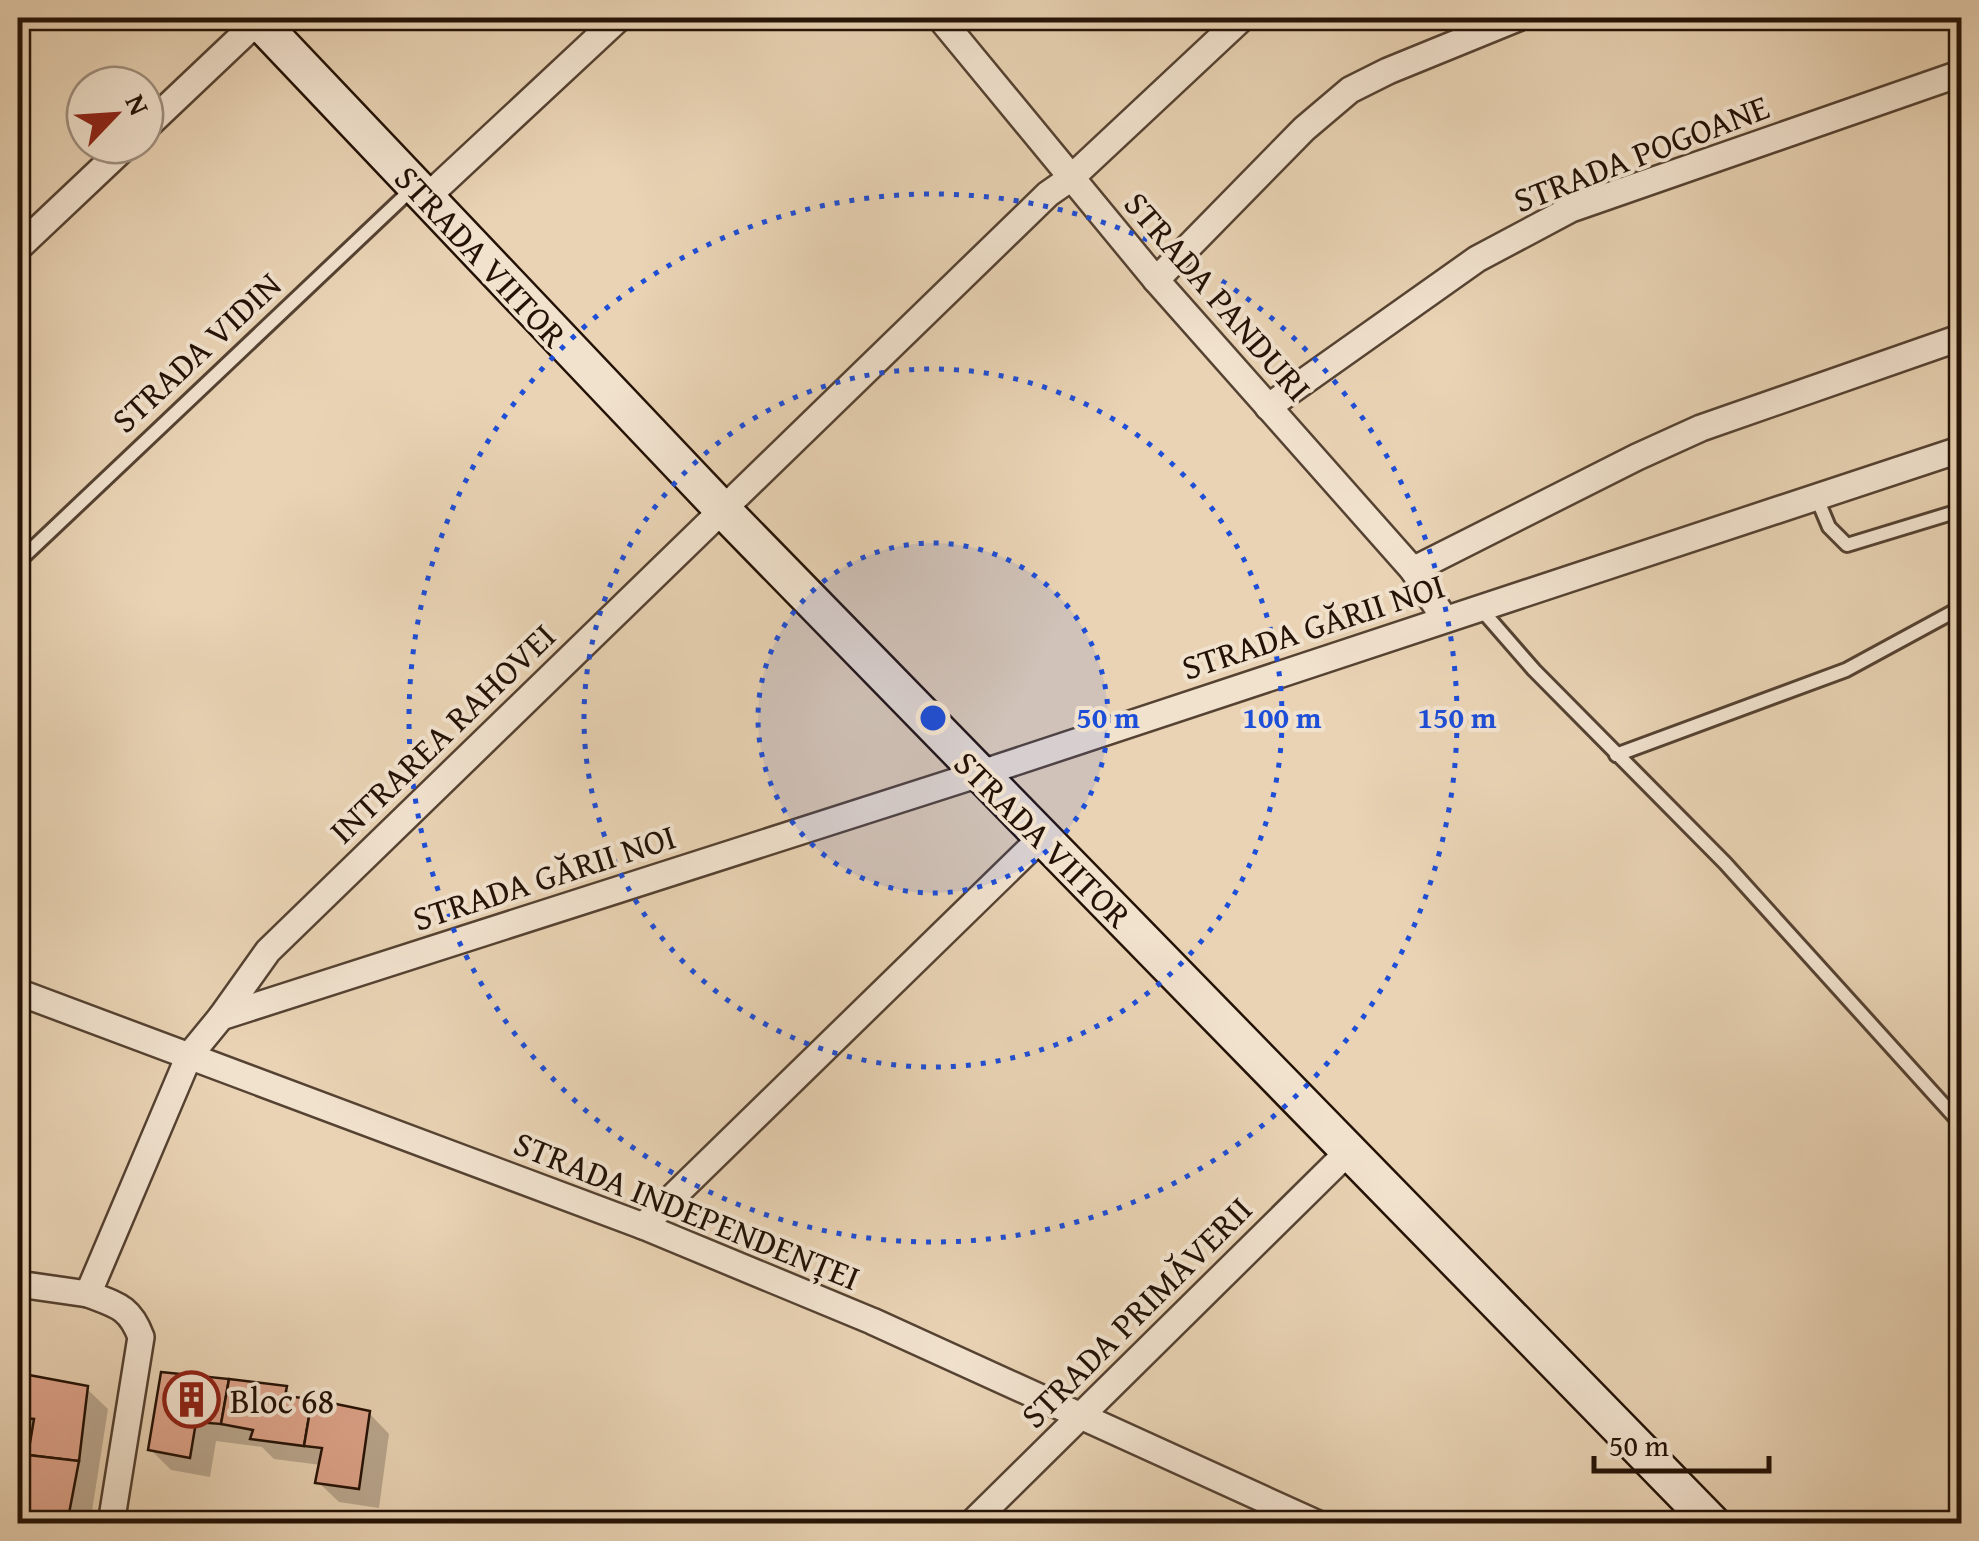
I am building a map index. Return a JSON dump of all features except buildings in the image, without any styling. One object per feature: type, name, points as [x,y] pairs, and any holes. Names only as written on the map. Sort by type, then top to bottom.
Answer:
[{"type":"street","points":[[421,192],[620,18]]},
{"type":"street","name":"STRADA PANDURI","points":[[940,18],[1156,280],[1413,570],[1444,618]]},
{"type":"street","name":"INTRAREA RAHOVEI","points":[[221,1017],[268,951],[1048,194],[1071,178],[1242,18]]},
{"type":"street","points":[[1156,280],[1304,129],[1350,90],[1518,18]]},
{"type":"street","points":[[165,109],[258,19]]},
{"type":"street","name":"STRADA VIITOR","points":[[258,19],[978,774],[1712,1524]]},
{"type":"street","name":"STRADA POGOANE","points":[[1268,407],[1477,259],[1554,216],[1962,73]]},
{"type":"street","points":[[18,248],[106,165]]},
{"type":"street","name":"STRADA GĂRII NOI","points":[[1413,570],[1701,428],[1962,337]]},
{"type":"street","name":"STRADA GĂRII NOI","points":[[221,1017],[978,774],[1962,450]]},
{"type":"street","points":[[642,1226],[1041,838]]},
{"type":"street","name":"STRADA INDEPENDENȚEI","points":[[18,992],[642,1226],[872,1320],[1318,1524]]},
{"type":"street","points":[[88,1294],[189,1056],[221,1017]]},
{"type":"street","name":"STRADA PRIMĂVERII","points":[[971,1524],[1350,1150]]},
{"type":"street","points":[[18,1284],[88,1294],[113,1303],[132,1316],[141,1337],[112,1524]]},
{"type":"lane","name":"STRADA VIDIN","points":[[18,562],[421,192]]},
{"type":"lane","points":[[1816,496],[1829,527],[1847,545],[1962,510]]},
{"type":"lane","points":[[1616,754],[1846,670],[1962,607]]},
{"type":"lane","points":[[1480,608],[1534,670],[1725,864],[1962,1125]]},
{"type":"place","name":"Bloc 68","points":[[191,1400]]}]
